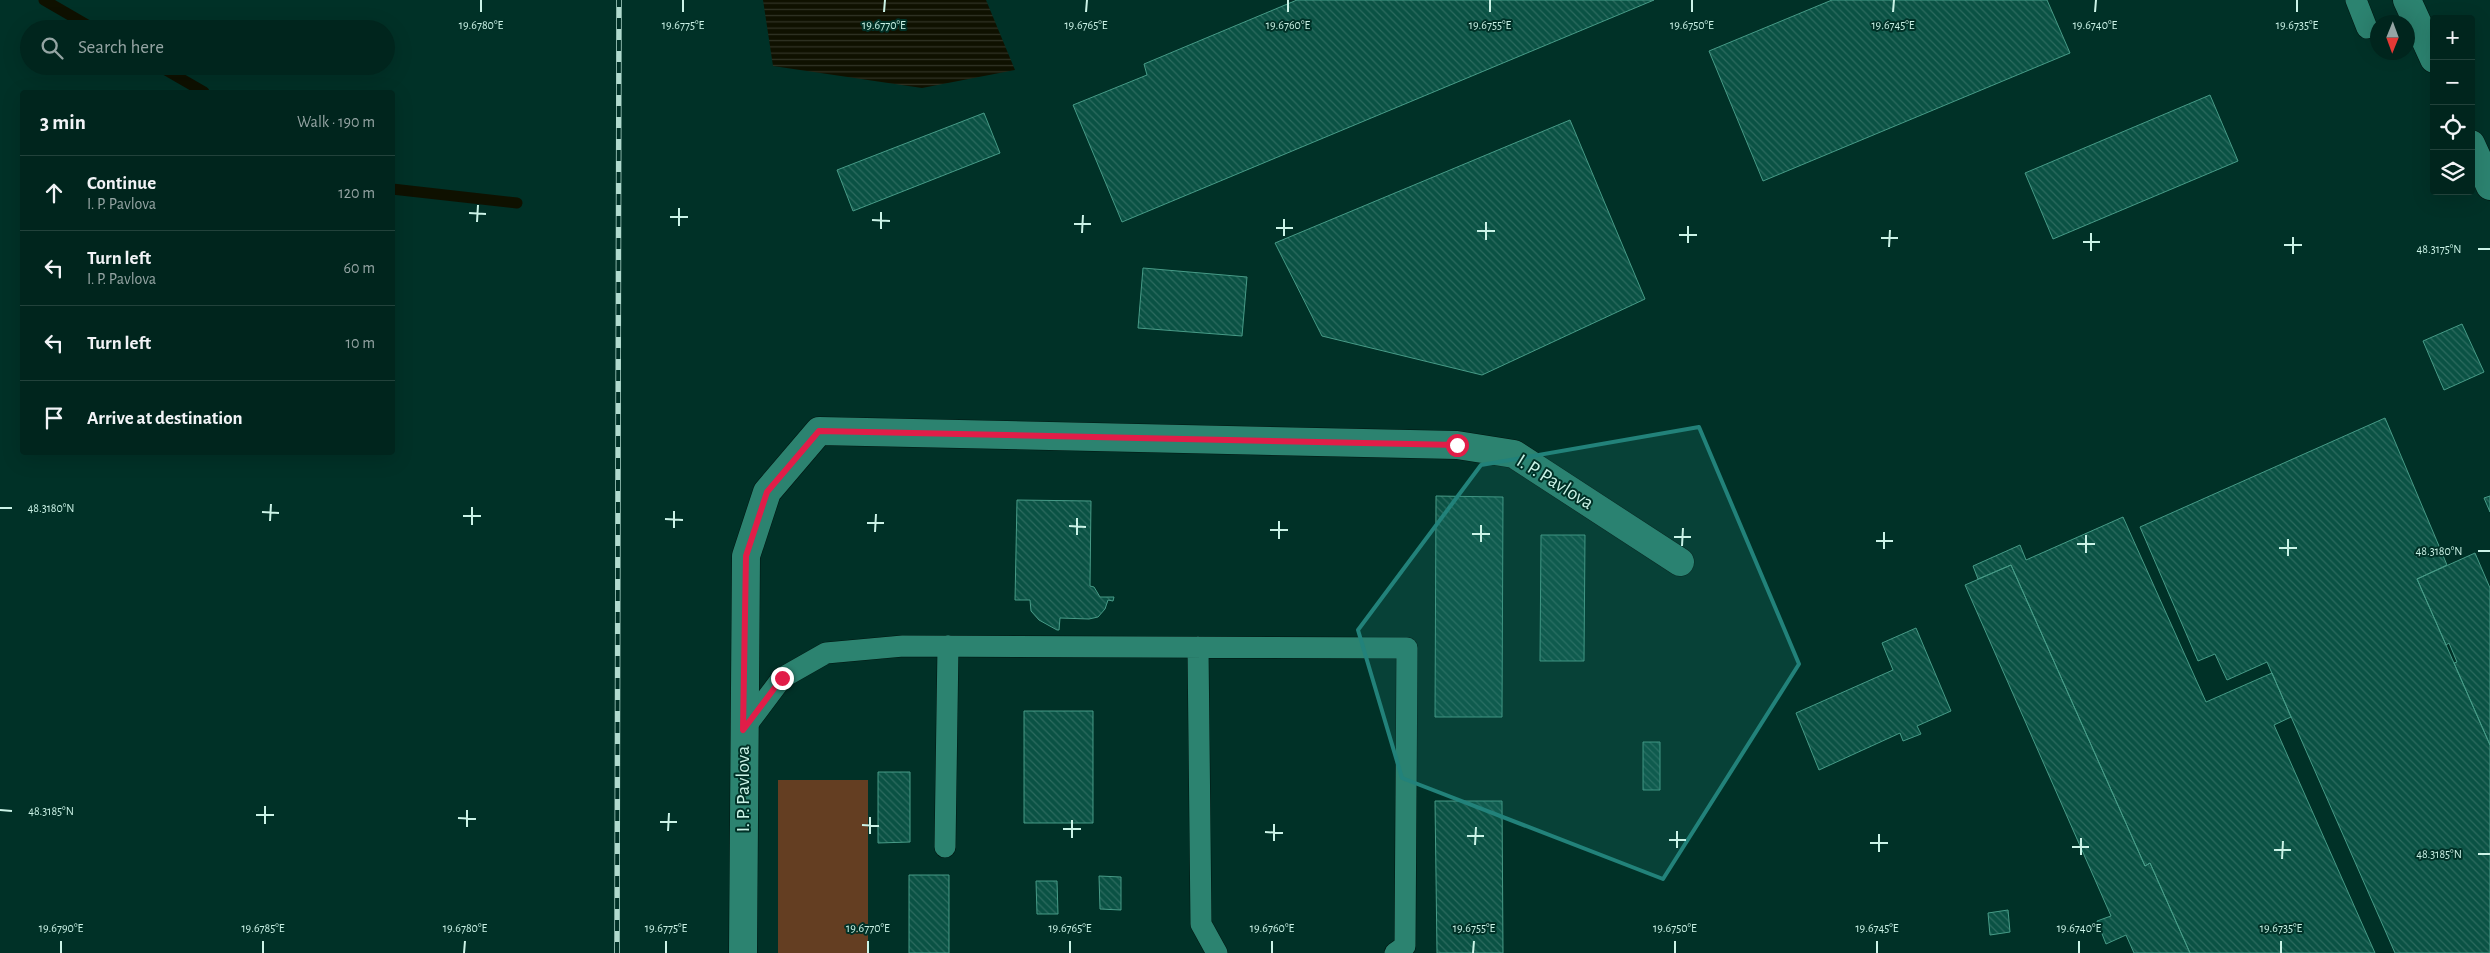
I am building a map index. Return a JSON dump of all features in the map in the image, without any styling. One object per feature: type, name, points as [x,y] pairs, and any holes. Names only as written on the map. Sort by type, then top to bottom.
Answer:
[{"type":"street","points":[[2408,0],[2430,50]]},
{"type":"street","points":[[2474,150],[2490,186]]},
{"type":"street","name":"I. P. Pavlova","points":[[742,953],[746,556],[767,492],[819,431],[1457,445],[1514,454],[1680,562]]},
{"type":"lane","points":[[2356,0],[2367,28]]},
{"type":"lane","points":[[743,730],[782,678],[826,653],[903,646],[1407,648],[1405,946],[1395,953]]},
{"type":"lane","points":[[945,848],[948,646]]},
{"type":"lane","points":[[1198,647],[1201,924],[1217,953]]},
{"type":"highlighted area","points":[[1699,427],[1799,664],[1663,879],[1402,778],[1358,630],[1481,465]]},
{"type":"shaded area","points":[[763,0],[986,0],[1015,70],[922,88],[773,66]]},
{"type":"shaded area","points":[[778,780],[868,780],[868,953],[778,953]]},
{"type":"building","points":[[1297,0],[1654,0],[1122,222],[1073,105],[1147,75],[1144,64]]},
{"type":"building","points":[[1832,0],[2047,0],[2070,53],[1763,181],[1709,51]]},
{"type":"building","points":[[2210,95],[2238,161],[2053,239],[2025,173]]},
{"type":"building","points":[[984,113],[1000,153],[853,211],[837,170]]},
{"type":"building","points":[[1570,120],[1645,299],[1482,375],[1322,336],[1275,243]]},
{"type":"building","points":[[1143,268],[1247,277],[1242,336],[1138,328]]},
{"type":"building","points":[[2462,324],[2484,372],[2444,390],[2423,341]]},
{"type":"building","points":[[2385,418],[2447,565],[2417,579],[2490,745],[2490,953],[2395,953],[2267,662],[2227,680],[2215,654],[2198,661],[2140,527]]},
{"type":"building","points":[[1436,496],[1503,497],[1502,717],[1435,717]]},
{"type":"building","points":[[2490,496],[2490,512],[2484,498]]},
{"type":"building","points":[[1017,500],[1091,501],[1090,586],[1094,587],[1100,597],[1114,597],[1113,601],[1108,600],[1105,609],[1098,617],[1089,619],[1060,618],[1059,630],[1057,630],[1039,620],[1031,611],[1030,600],[1015,600]]},
{"type":"building","points":[[2123,517],[2206,702],[2272,673],[2291,717],[2274,725],[2375,953],[2190,953],[2150,863],[2145,866],[2011,565],[1978,579],[1973,566],[2020,545],[2026,560]]},
{"type":"building","points":[[1541,535],[1585,535],[1584,661],[1540,661]]},
{"type":"building","points":[[2475,553],[2490,588],[2490,745],[2454,663],[2457,662],[2449,643],[2446,645],[2417,579]]},
{"type":"building","points":[[2011,565],[2145,866],[2150,863],[2190,953],[2134,953],[2126,935],[2106,944],[2097,921],[2111,916],[1965,585]]},
{"type":"building","points":[[1916,628],[1951,711],[1917,726],[1921,734],[1903,741],[1900,733],[1819,770],[1796,713],[1893,670],[1882,643]]},
{"type":"building","points":[[1024,711],[1093,711],[1093,823],[1024,823]]},
{"type":"building","points":[[1643,742],[1660,742],[1660,790],[1643,790]]},
{"type":"building","points":[[878,772],[910,772],[910,842],[878,843]]},
{"type":"building","points":[[1435,801],[1502,801],[1503,953],[1437,953]]},
{"type":"building","points":[[909,875],[949,875],[949,953],[909,953]]},
{"type":"building","points":[[1099,876],[1121,877],[1121,910],[1100,909]]},
{"type":"building","points":[[1036,881],[1057,881],[1058,914],[1037,914]]},
{"type":"building","points":[[2008,910],[2010,932],[1990,935],[1988,913]]},
{"type":"waterway","points":[[44,0],[78,20]]},
{"type":"waterway","points":[[175,75],[201,90]]},
{"type":"waterway","points":[[395,189],[517,203]]},
{"type":"railway","points":[[617,953],[619,0]]},
{"type":"route","points":[[782,678],[743,730],[746,556],[767,492],[819,431],[1457,445]]}]
